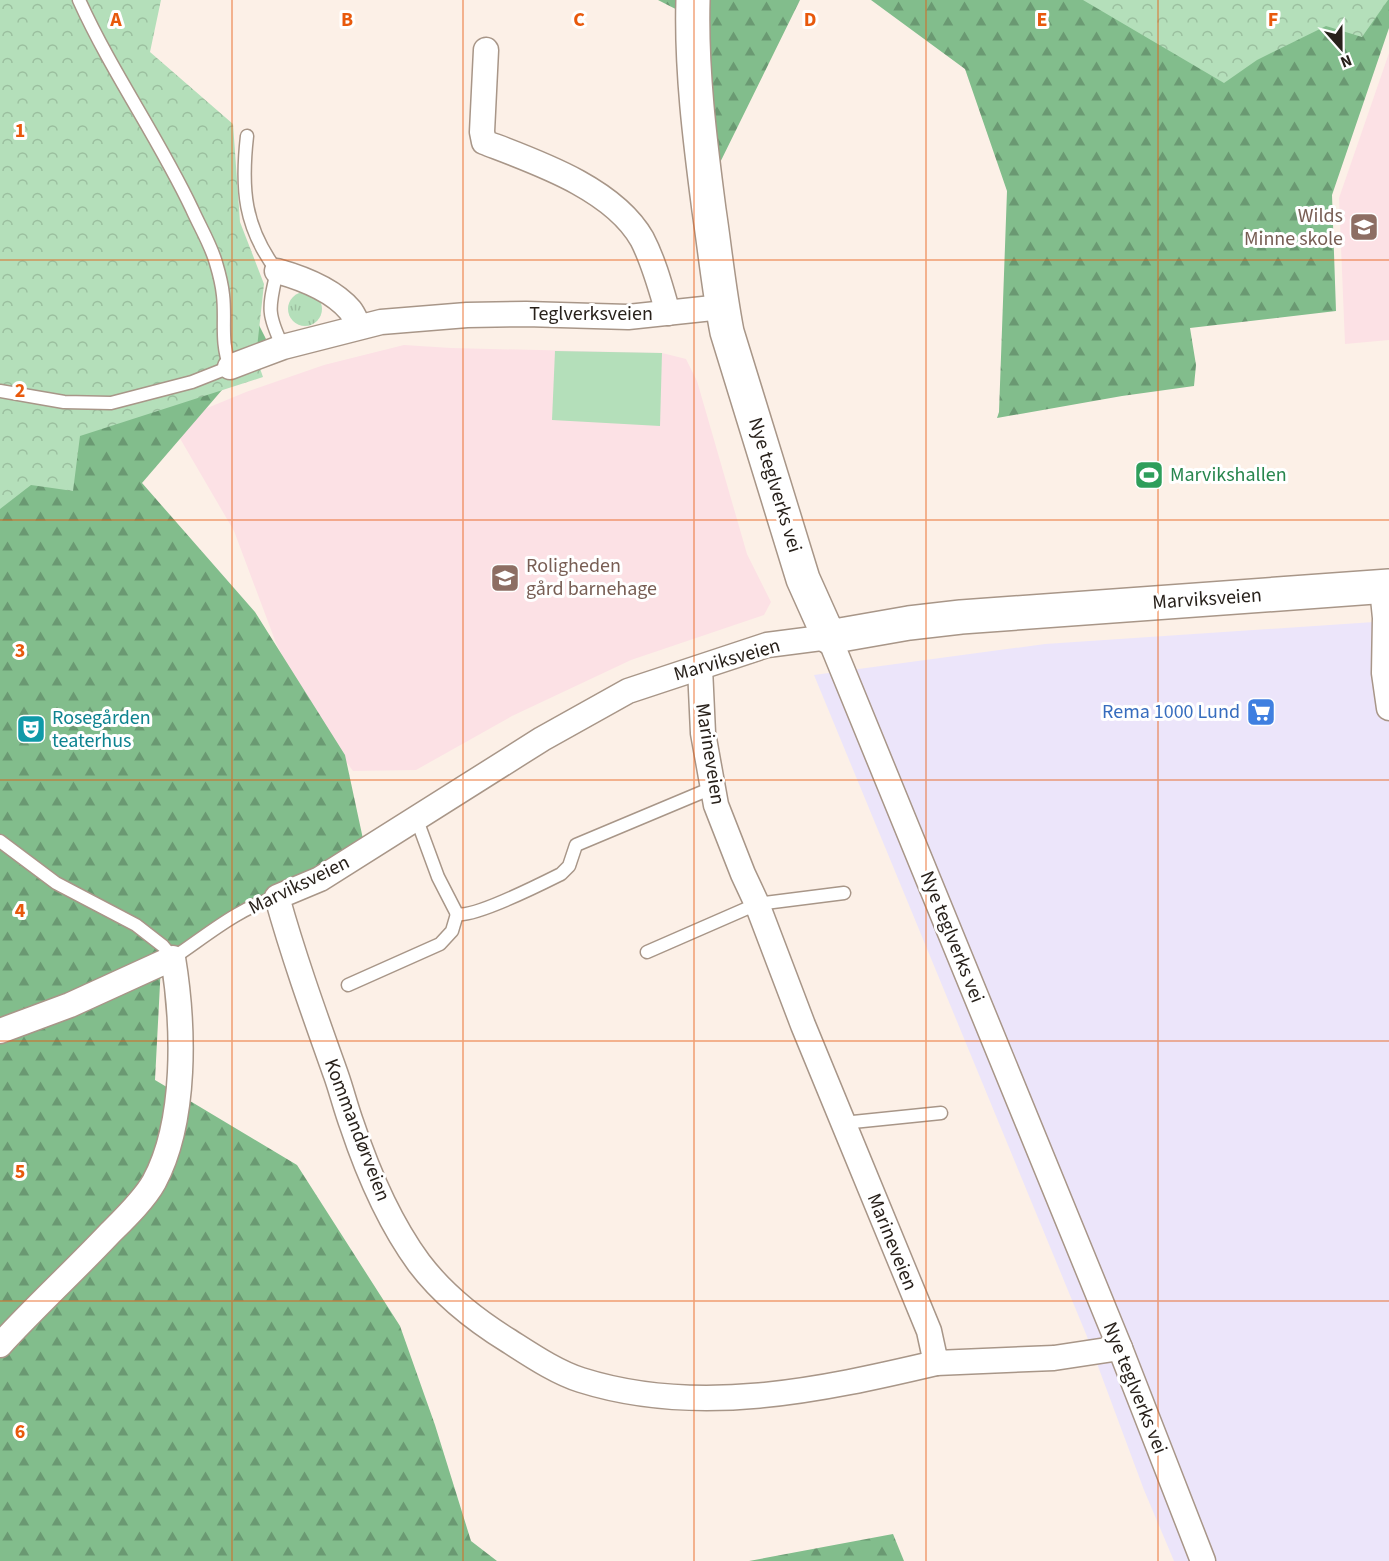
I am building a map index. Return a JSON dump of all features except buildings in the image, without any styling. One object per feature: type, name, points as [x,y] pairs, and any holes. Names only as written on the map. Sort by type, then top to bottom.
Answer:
[{"type":"street","points":[[693,0],[696,95],[722,307]]},
{"type":"street","points":[[486,50],[482,132],[484,142],[578,182],[618,211],[642,240],[649,254],[668,313]]},
{"type":"street","points":[[277,271],[296,277],[335,298],[353,313],[359,327]]},
{"type":"street","name":"Teglverksveien","points":[[230,367],[283,347],[381,322],[467,315],[628,317],[722,307]]},
{"type":"street","name":"Nye teglverks vei","points":[[722,307],[727,332],[803,579],[829,637],[1120,1348],[1203,1561]]},
{"type":"street","points":[[1385,587],[1384,673],[1389,708]]},
{"type":"street","name":"Marviksveien","points":[[277,897],[320,879],[417,820],[542,739],[628,691],[767,645],[961,617],[1385,587]]},
{"type":"street","name":"Marineveien","points":[[700,668],[703,733],[712,788],[742,874],[757,904],[843,1123],[929,1331],[936,1363]]},
{"type":"street","name":"Kommandørveien","points":[[277,897],[305,991],[337,1078],[351,1124],[370,1173],[392,1218],[419,1263],[453,1301],[490,1329],[534,1356],[580,1379],[636,1392],[684,1398],[732,1398],[835,1386],[936,1363]]},
{"type":"street","points":[[0,1031],[90,997],[173,958],[180,997],[178,1099],[171,1138],[153,1183],[126,1217],[0,1345]]},
{"type":"street","points":[[936,1363],[1054,1358],[1120,1348]]},
{"type":"lane","points":[[0,391],[64,402],[111,403],[192,382],[230,367],[225,355],[222,331],[223,295],[216,263],[209,245],[179,182],[108,60],[79,0]]},
{"type":"lane","points":[[247,136],[243,167],[246,201],[251,223],[262,252],[277,271],[269,304],[274,329],[283,347]]},
{"type":"lane","points":[[457,914],[463,916],[561,874],[569,866],[576,845],[712,788]]},
{"type":"lane","points":[[348,985],[440,944],[452,931],[457,914],[438,877],[417,820]]},
{"type":"lane","points":[[0,841],[56,883],[136,925],[163,946],[173,958]]},
{"type":"lane","points":[[647,952],[757,904],[844,893]]},
{"type":"lane","name":"Marviksveien","points":[[173,958],[259,902],[277,897]]},
{"type":"lane","points":[[843,1123],[941,1113]]},
{"type":"shaded area","name":"Wilds Minne skole","points":[[1389,53],[1389,340],[1345,344],[1339,198]]},
{"type":"shaded area","name":"Roligheden gård barnehage","points":[[404,345],[662,353],[686,359],[697,381],[747,554],[771,602],[764,615],[631,660],[512,716],[416,770],[353,771],[316,721],[276,643],[234,531],[171,423],[246,392],[324,365]]},
{"type":"shaded area","points":[[1389,621],[1389,1561],[1174,1561],[1144,1490],[1086,1334],[814,675],[1045,644]]},
{"type":"green space","points":[[0,0],[94,0],[266,339],[142,483],[255,612],[345,755],[363,839],[307,883],[161,965],[155,1080],[297,1165],[400,1326],[435,1425],[471,1541],[497,1561],[0,1561]]},
{"type":"green space","points":[[0,0],[161,0],[150,52],[233,124],[240,222],[264,284],[256,357],[263,377],[80,436],[73,491],[31,485],[0,509]]},
{"type":"green space","points":[[658,0],[800,0],[706,191],[697,20]]},
{"type":"green space","points":[[871,0],[1389,0],[1389,28],[1332,195],[1336,311],[1190,328],[1196,365],[1194,386],[997,418],[1007,191],[965,69]]},
{"type":"green space","points":[[1083,0],[1388,0],[1362,37],[1326,26],[1257,60],[1224,83]]},
{"type":"green space","points":[[305,292],[317,297],[322,309],[317,321],[305,326],[293,321],[288,309],[293,297]]},
{"type":"green space","points":[[555,351],[662,353],[660,426],[552,420]]},
{"type":"green space","points":[[893,1534],[904,1561],[749,1561]]},
{"type":"place","name":"Wilds Minne skole","points":[[1364,227]]},
{"type":"place","name":"Marvikshallen","points":[[1149,475]]},
{"type":"place","name":"Roligheden gård barnehage","points":[[505,578]]},
{"type":"place","name":"Rema 1000 Lund","points":[[1261,712]]},
{"type":"place","name":"Rosegården teaterhus","points":[[31,729]]}]
